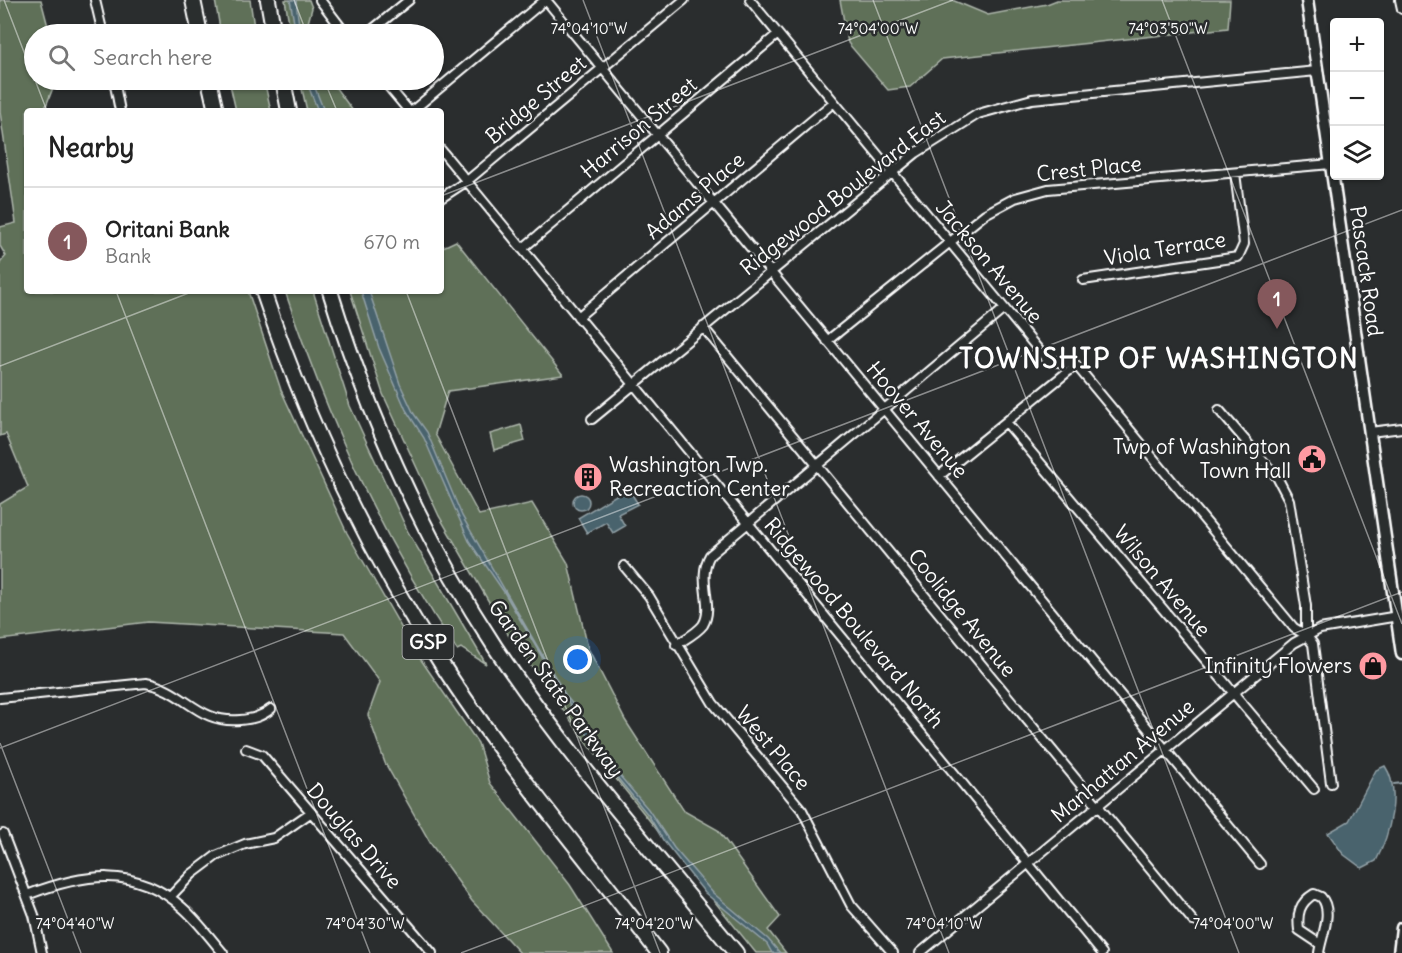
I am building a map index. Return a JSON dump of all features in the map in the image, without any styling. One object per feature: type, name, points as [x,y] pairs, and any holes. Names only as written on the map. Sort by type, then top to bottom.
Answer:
[{"type":"highway","points":[[193,0],[198,24]]},
{"type":"highway","points":[[268,0],[272,24]]},
{"type":"highway","points":[[211,90],[215,108]]},
{"type":"highway","points":[[285,90],[288,108]]},
{"type":"highway","name":"GSP","points":[[264,294],[320,440],[356,516],[397,591],[441,664],[490,733],[659,953]]},
{"type":"highway","name":"Garden State Parkway","points":[[331,294],[367,399],[400,477],[465,599],[544,716],[736,953]]},
{"type":"street","points":[[95,0],[101,24]]},
{"type":"street","points":[[320,0],[338,24]]},
{"type":"street","points":[[379,24],[409,0]]},
{"type":"street","points":[[444,83],[546,0]]},
{"type":"street","name":"Hoover Avenue","points":[[546,0],[1260,864]]},
{"type":"street","name":"Bridge Street","points":[[467,181],[684,0]]},
{"type":"street","name":"Jackson Avenue","points":[[750,0],[1047,360],[1076,365]]},
{"type":"street","name":"Pascack Road","points":[[1307,0],[1330,157]]},
{"type":"street","points":[[1400,0],[1402,9]]},
{"type":"street","name":"Harrison Street","points":[[522,249],[778,34]]},
{"type":"street","name":"Ridgewood Boulevard East","points":[[592,419],[892,172],[962,122],[978,114],[1013,102],[1317,71]]},
{"type":"street","points":[[116,90],[119,108]]},
{"type":"street","points":[[392,90],[407,108]]},
{"type":"street","points":[[414,108],[436,90]]},
{"type":"street","name":"Adams Place","points":[[578,317],[834,102]]},
{"type":"street","name":"Ridgewood Boulevard North","points":[[444,154],[1102,953]]},
{"type":"street","name":"Crest Place","points":[[827,340],[985,214],[1030,193],[1330,164]]},
{"type":"street","name":"Viola Terrace","points":[[1083,280],[1238,257],[1244,244],[1235,173]]},
{"type":"street","name":"Pascack Road","points":[[1333,180],[1402,654]]},
{"type":"street","points":[[444,196],[467,181]]},
{"type":"street","points":[[676,645],[698,630],[705,620],[703,578],[706,562],[717,548],[1004,309]]},
{"type":"street","name":"Coolidge Avenue","points":[[704,327],[1193,921]]},
{"type":"street","points":[[939,476],[1076,365],[1294,628],[1306,635],[1313,644],[1331,783]]},
{"type":"street","points":[[1220,410],[1277,477],[1289,500],[1306,606],[1306,635]]},
{"type":"street","name":"Wilson Avenue","points":[[1006,422],[1314,789]]},
{"type":"street","points":[[1370,432],[1402,428]]},
{"type":"street","name":"West Place","points":[[624,566],[649,596],[676,645],[733,730],[802,810],[851,905],[893,953]]},
{"type":"street","name":"Manhattan Avenue","points":[[920,953],[1306,635],[1320,628],[1398,616]]},
{"type":"street","points":[[0,698],[146,683],[166,688],[193,709],[211,718],[234,721],[253,719],[271,710]]},
{"type":"street","name":"Douglas Drive","points":[[246,749],[262,755],[432,953]]},
{"type":"street","points":[[170,897],[192,874],[216,856],[245,844],[274,838],[310,813]]},
{"type":"street","points":[[3,834],[39,930],[42,953]]},
{"type":"street","points":[[27,895],[69,880],[99,876],[131,880],[170,897],[185,909],[223,953]]},
{"type":"street","points":[[1314,894],[1321,897],[1326,905],[1325,932],[1319,949],[1299,930],[1297,915],[1305,901],[1314,894]]},
{"type":"street","points":[[1399,953],[1402,928]]},
{"type":"green space","points":[[0,0],[41,0],[47,24],[24,24],[24,90],[52,90],[45,108],[24,108],[24,294],[249,294],[281,390],[347,533],[413,648],[478,743],[490,783],[570,885],[613,953],[520,953],[472,901],[431,844],[385,763],[368,715],[380,682],[344,633],[148,622],[0,640],[0,504],[28,487],[6,434],[0,436],[0,263],[6,256],[0,246],[0,227],[16,223],[0,112]]},
{"type":"green space","points":[[215,0],[250,0],[254,24],[219,24]]},
{"type":"green space","points":[[285,0],[309,0],[312,8],[308,24],[289,24]]},
{"type":"green space","points":[[840,0],[952,0],[988,15],[1057,0],[1230,0],[1228,28],[942,59],[910,87],[888,90],[848,43]]},
{"type":"green space","points":[[231,90],[266,90],[270,108],[235,108]]},
{"type":"green space","points":[[302,90],[337,90],[351,108],[306,108]]},
{"type":"green space","points":[[456,241],[563,375],[448,391],[435,434],[479,515],[532,503],[568,563],[588,648],[625,720],[684,811],[718,830],[780,917],[768,930],[786,953],[756,953],[588,744],[507,633],[439,516],[383,394],[351,294],[444,294],[444,247]]},
{"type":"green space","points":[[286,294],[314,294],[350,406],[408,532],[486,664],[461,648],[457,650],[404,565],[338,431]]},
{"type":"green space","points":[[521,425],[525,441],[494,450],[490,434]]},
{"type":"water","points":[[290,0],[296,0],[299,24],[294,24]]},
{"type":"water","points":[[310,90],[316,90],[323,108],[317,108]]},
{"type":"water","points":[[362,294],[370,294],[400,384],[414,414],[427,432],[462,516],[566,696],[582,716],[614,769],[648,809],[674,848],[713,893],[768,939],[780,953],[772,953],[767,944],[705,893],[663,840],[649,816],[601,758],[504,592],[469,541],[424,438],[406,410],[379,348]]},
{"type":"water","points":[[628,488],[638,504],[618,514],[625,526],[613,533],[606,522],[587,533],[578,518]]},
{"type":"water","points":[[581,494],[589,502],[581,510],[573,502]]},
{"type":"water","points":[[1385,766],[1393,788],[1389,827],[1376,861],[1362,868],[1343,854],[1328,833],[1349,821],[1376,770]]},
{"type":"waterway","points":[[1394,784],[1402,783]]},
{"type":"place","name":"Oritani Bank","points":[[1277,329]]},
{"type":"place","name":"Twp of Washington Town Hall","points":[[1312,459]]},
{"type":"place","name":"Washington Twp. Recreaction Center","points":[[588,477]]},
{"type":"place","name":"Infinity Flowers","points":[[1373,666]]},
{"type":"district","name":"TOWNSHIP OF WASHINGTON","points":[[1159,359]]}]
